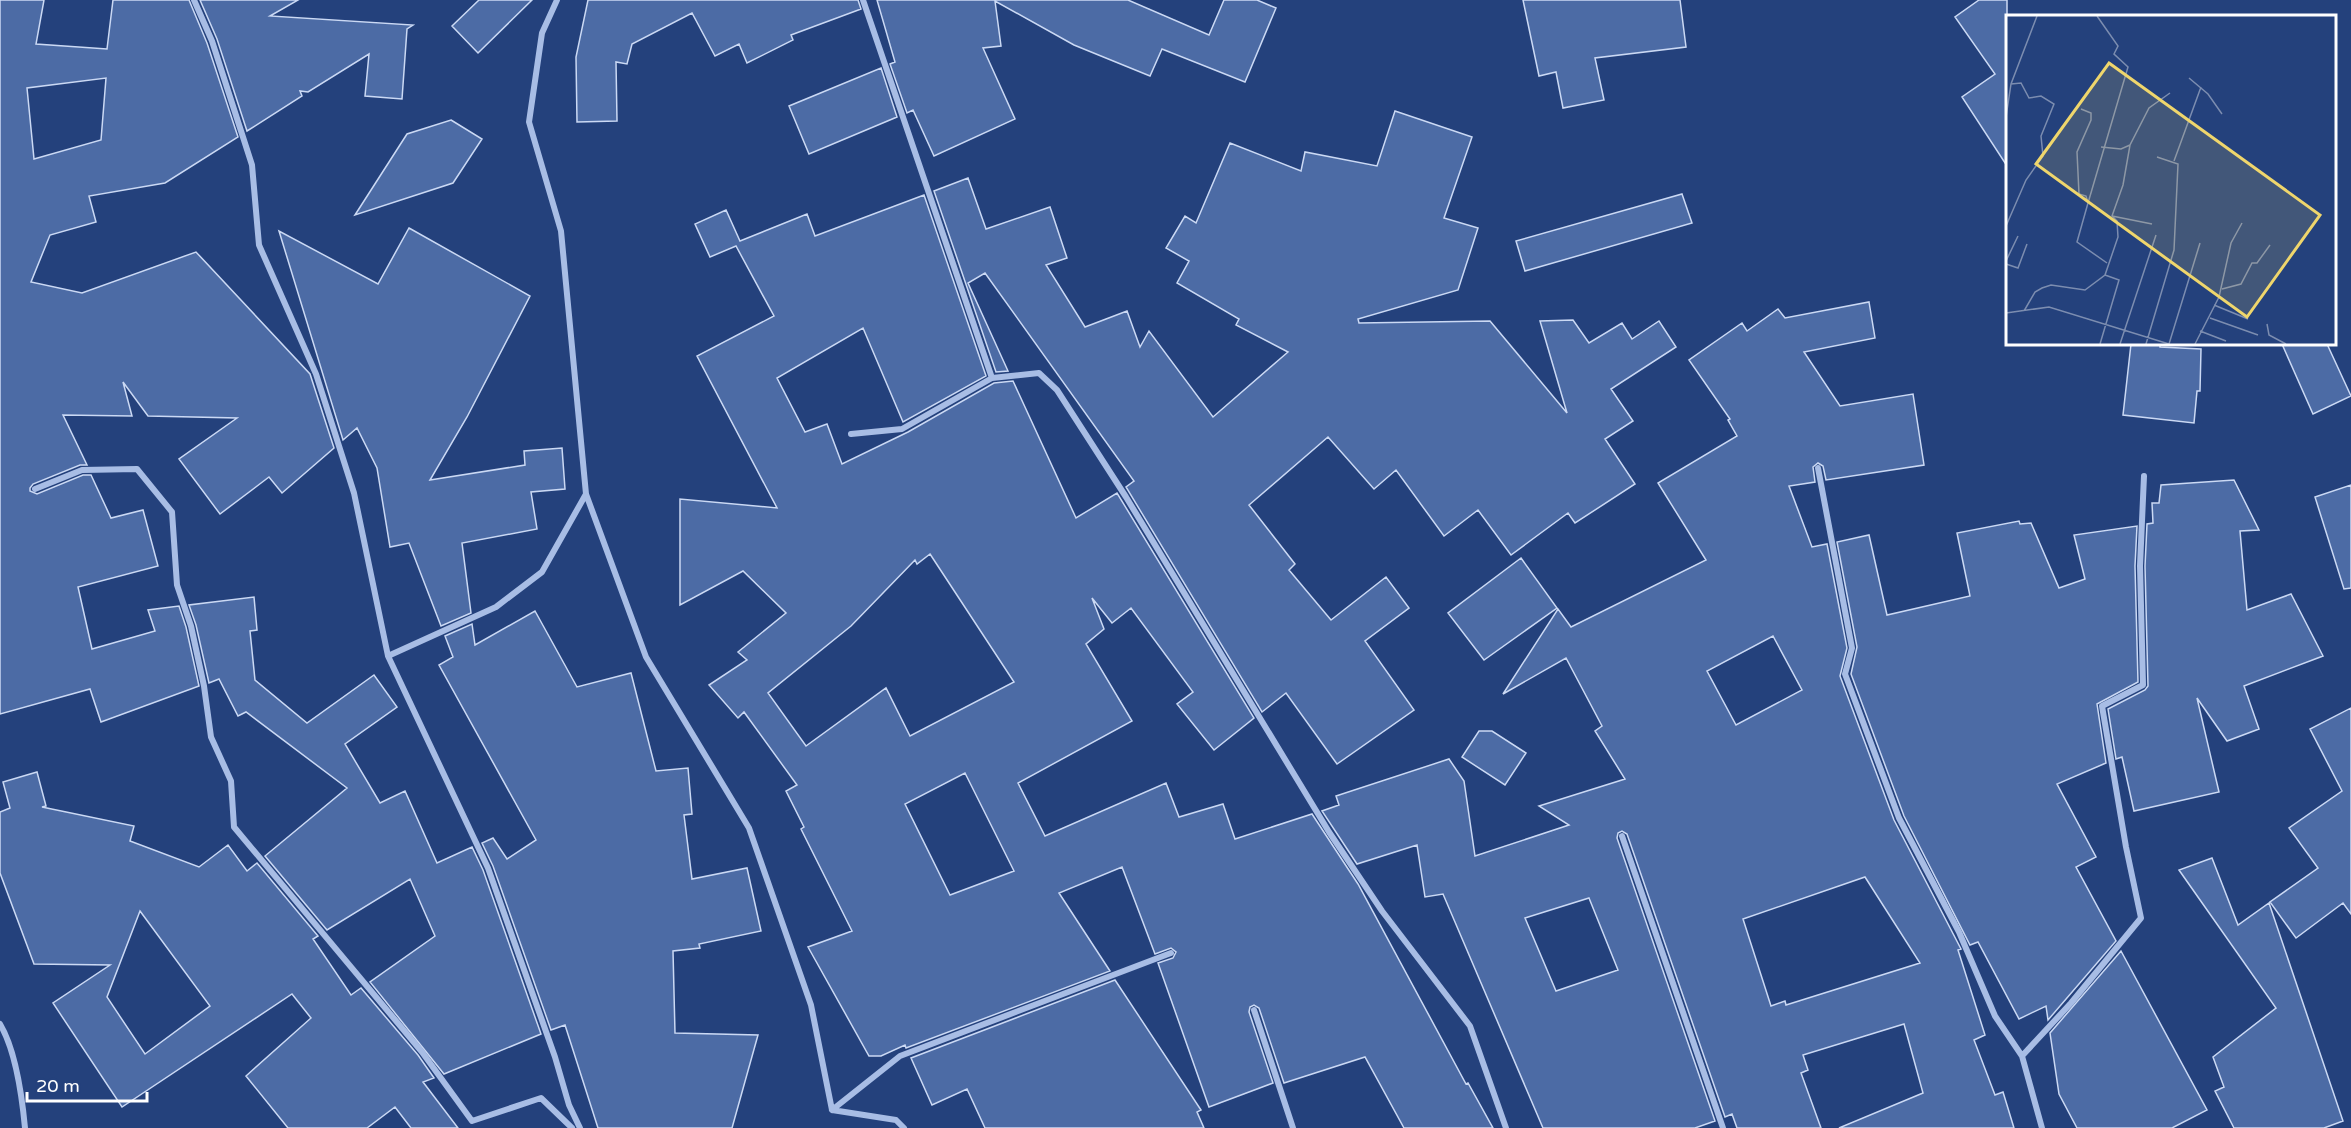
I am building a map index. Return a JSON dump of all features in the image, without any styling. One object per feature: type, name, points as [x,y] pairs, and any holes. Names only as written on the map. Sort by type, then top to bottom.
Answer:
[{"type":"street","points":[[194,0],[212,41],[252,165],[259,245],[316,374],[354,493],[388,656],[488,868],[555,1057],[569,1105],[580,1128]]},
{"type":"street","points":[[556,0],[542,33],[529,122],[561,231],[586,494],[646,657],[749,828],[811,1005],[832,1110]]},
{"type":"street","points":[[863,0],[992,378]]},
{"type":"street","points":[[851,434],[902,429],[992,378],[1040,374],[1057,390],[1126,497],[1329,832],[1382,911],[1470,1026],[1506,1128]]},
{"type":"street","points":[[1818,468],[1852,648],[1845,674],[1899,818],[1959,932],[1995,1016],[2022,1056],[2042,1128]]},
{"type":"street","points":[[35,489],[82,470],[137,469],[171,512],[177,585],[202,676],[211,737],[231,781],[234,827],[422,1052],[472,1121],[542,1098],[572,1128]]},
{"type":"street","points":[[2022,1056],[2071,1003],[2142,918],[2126,847],[2102,706],[2143,685],[2140,566],[2144,476]]},
{"type":"street","points":[[388,656],[496,607],[542,572],[586,494]]},
{"type":"street","points":[[1622,836],[1723,1128]]},
{"type":"street","points":[[832,1110],[900,1056],[1171,953]]},
{"type":"street","points":[[1254,1010],[1293,1128]]},
{"type":"street","points":[[0,1024],[8,1037],[23,1106],[25,1128]]},
{"type":"street","points":[[832,1110],[896,1120],[904,1128]]},
{"type":"building","points":[[0,0],[44,0],[36,44],[107,49],[113,0],[189,0],[207,43],[238,137],[165,183],[89,196],[96,222],[50,235],[31,282],[82,293],[196,252],[310,374],[334,448],[282,493],[269,477],[220,514],[179,459],[237,418],[148,416],[123,382],[132,416],[63,415],[87,465],[80,465],[33,484],[30,491],[37,494],[83,475],[91,475],[111,518],[143,510],[158,566],[78,587],[92,649],[155,631],[148,610],[179,606],[199,686],[101,722],[90,689],[0,714]],"holes":[[[106,78],[101,140],[34,159],[27,88]]]},
{"type":"building","points":[[200,0],[298,0],[270,16],[413,25],[407,29],[402,99],[365,96],[369,54],[308,92],[300,91],[302,96],[247,131],[217,39]]},
{"type":"building","points":[[479,0],[532,0],[478,53],[452,26]]},
{"type":"building","points":[[588,0],[858,0],[861,9],[791,35],[793,40],[747,63],[739,44],[715,56],[692,13],[632,44],[627,64],[616,62],[617,121],[577,122],[576,57]]},
{"type":"building","points":[[877,0],[1128,0],[1209,35],[1224,0],[1257,0],[1276,8],[1245,82],[1162,49],[1150,76],[1074,45],[995,1],[1001,46],[983,48],[1015,119],[934,156],[913,110],[907,113],[890,64],[895,62]]},
{"type":"building","points":[[1523,0],[1680,0],[1686,47],[1595,58],[1604,100],[1563,108],[1556,72],[1539,76]]},
{"type":"building","points":[[1979,0],[2007,0],[2006,164],[1962,97],[1995,74],[1955,17]]},
{"type":"building","points":[[881,68],[897,117],[809,154],[789,106]]},
{"type":"building","points":[[1395,111],[1472,137],[1444,218],[1478,228],[1458,290],[1358,319],[1359,323],[1490,321],[1567,413],[1540,321],[1573,320],[1589,343],[1622,323],[1632,339],[1659,321],[1676,347],[1611,389],[1633,421],[1605,439],[1635,484],[1575,523],[1568,513],[1511,555],[1478,510],[1444,536],[1396,470],[1374,489],[1328,437],[1249,505],[1295,564],[1289,570],[1331,620],[1386,577],[1409,608],[1365,641],[1414,710],[1337,764],[1286,693],[1262,712],[1126,487],[1134,481],[985,273],[968,283],[1008,371],[996,372],[934,191],[968,178],[986,229],[1050,207],[1067,258],[1046,265],[1085,327],[1127,311],[1140,347],[1149,331],[1213,417],[1288,352],[1236,325],[1239,319],[1177,283],[1189,261],[1166,248],[1185,216],[1196,223],[1230,143],[1301,171],[1305,152],[1377,166]]},
{"type":"building","points":[[451,120],[482,139],[453,183],[355,215],[407,134]]},
{"type":"building","points":[[1682,194],[1692,223],[1525,271],[1516,241]]},
{"type":"building","points":[[924,195],[986,376],[903,422],[863,328],[777,378],[805,432],[827,424],[842,464],[908,432],[994,383],[1013,381],[1076,518],[1117,493],[1254,718],[1214,750],[1177,704],[1193,692],[1131,608],[1112,623],[1092,598],[1104,629],[1086,644],[1132,721],[1018,783],[1045,836],[1166,783],[1179,817],[1223,804],[1235,839],[1312,814],[1358,884],[1466,1084],[1468,1083],[1493,1128],[1404,1128],[1365,1057],[1284,1083],[1259,1008],[1254,1005],[1250,1007],[1249,1012],[1273,1083],[1209,1107],[1158,963],[1173,958],[1176,952],[1171,948],[1155,954],[1122,867],[1059,893],[1110,971],[906,1048],[905,1045],[881,1056],[869,1056],[808,947],[852,931],[801,829],[804,827],[786,791],[797,785],[744,712],[738,718],[709,685],[747,660],[738,652],[786,613],[743,571],[680,605],[680,499],[777,508],[697,356],[774,316],[736,246],[710,257],[695,224],[726,210],[740,241],[807,214],[815,236]],"holes":[[[930,554],[1014,682],[910,736],[886,688],[806,746],[768,693],[851,626],[915,560],[917,564]],[[965,773],[1014,871],[950,895],[905,804]]]},
{"type":"building","points":[[409,228],[530,296],[467,417],[430,480],[525,465],[524,451],[562,448],[565,489],[531,492],[537,529],[462,543],[471,613],[441,626],[409,543],[390,547],[377,468],[357,428],[343,440],[279,231],[378,284]]},
{"type":"building","points":[[1869,302],[1875,338],[1804,352],[1840,406],[1913,394],[1924,465],[1826,480],[1823,466],[1818,463],[1813,467],[1815,482],[1789,486],[1812,547],[1827,544],[1847,648],[1840,676],[1894,820],[1961,949],[1958,950],[1985,1035],[1974,1040],[1995,1095],[2003,1092],[2014,1128],[1839,1128],[1923,1093],[1904,1024],[1803,1055],[1808,1070],[1801,1073],[1821,1128],[1737,1128],[1732,1114],[1725,1117],[1627,834],[1622,831],[1618,833],[1617,838],[1715,1121],[1695,1128],[1543,1128],[1443,894],[1425,897],[1417,845],[1357,864],[1322,811],[1339,805],[1336,796],[1449,759],[1464,781],[1475,856],[1569,825],[1539,806],[1625,779],[1595,731],[1602,726],[1566,658],[1503,694],[1558,609],[1571,627],[1706,560],[1658,483],[1737,436],[1728,420],[1730,419],[1689,360],[1742,323],[1747,331],[1778,309],[1785,318]],"holes":[[[1773,636],[1802,690],[1736,725],[1707,671]],[[1865,877],[1920,963],[1786,1005],[1785,1001],[1771,1006],[1743,919]],[[1589,898],[1618,970],[1556,991],[1525,918]]]},
{"type":"building","points":[[2131,345],[2201,349],[2200,391],[2197,391],[2194,423],[2123,415]]},
{"type":"building","points":[[2282,345],[2327,345],[2351,396],[2313,414]]},
{"type":"building","points":[[2234,480],[2259,530],[2240,531],[2247,610],[2291,594],[2323,656],[2244,686],[2259,729],[2227,741],[2197,698],[2219,792],[2134,811],[2122,757],[2116,759],[2108,709],[2145,690],[2148,686],[2145,566],[2147,524],[2153,523],[2152,503],[2159,503],[2161,485]]},
{"type":"building","points":[[2351,485],[2351,588],[2344,589],[2315,497]]},
{"type":"building","points":[[2019,521],[2020,524],[2031,523],[2059,588],[2085,579],[2074,535],[2137,526],[2135,566],[2138,682],[2097,704],[2106,763],[2057,784],[2096,857],[2076,867],[2116,941],[2048,1020],[2046,1006],[2019,1019],[1978,942],[1970,945],[1904,816],[1851,674],[1857,647],[1837,542],[1869,535],[1887,615],[1970,596],[1957,533]]},
{"type":"building","points":[[1521,558],[1557,608],[1484,660],[1448,613]]},
{"type":"building","points":[[254,597],[257,630],[250,631],[255,680],[307,723],[374,675],[397,707],[345,744],[380,803],[405,791],[437,863],[472,847],[483,870],[541,1034],[444,1074],[370,982],[435,936],[410,879],[327,930],[265,856],[347,788],[246,712],[238,716],[219,679],[209,683],[196,625],[189,605]]},
{"type":"building","points":[[535,611],[577,687],[631,673],[656,771],[688,768],[692,814],[684,815],[692,879],[747,868],[761,931],[699,944],[700,948],[673,951],[675,1033],[758,1035],[732,1128],[598,1128],[565,1025],[551,1030],[493,866],[482,843],[493,838],[507,859],[536,840],[439,665],[453,657],[445,636],[472,624],[475,645]]},
{"type":"building","points":[[2351,708],[2351,914],[2343,903],[2296,938],[2270,902],[2318,868],[2289,828],[2342,791],[2310,729]]},
{"type":"building","points":[[1479,731],[1492,731],[1526,753],[1505,785],[1462,757]]},
{"type":"building","points":[[37,772],[46,806],[42,807],[134,826],[130,841],[199,867],[228,845],[247,871],[257,863],[318,936],[313,939],[351,995],[361,988],[418,1055],[434,1078],[423,1082],[458,1128],[411,1128],[395,1107],[367,1128],[288,1128],[246,1076],[311,1018],[292,994],[122,1107],[53,1003],[110,965],[34,964],[0,873],[0,812],[10,808],[3,782]],"holes":[[[140,911],[210,1006],[145,1054],[107,997]]]},
{"type":"building","points":[[2212,858],[2238,925],[2269,903],[2343,1121],[2324,1128],[2234,1128],[2215,1091],[2224,1087],[2213,1057],[2276,1008],[2179,870]]},
{"type":"building","points":[[2121,951],[2207,1110],[2172,1128],[2077,1128],[2059,1094],[2050,1033]]},
{"type":"building","points":[[1115,980],[1201,1110],[1197,1112],[1204,1128],[985,1128],[967,1089],[932,1105],[911,1058]]}]
